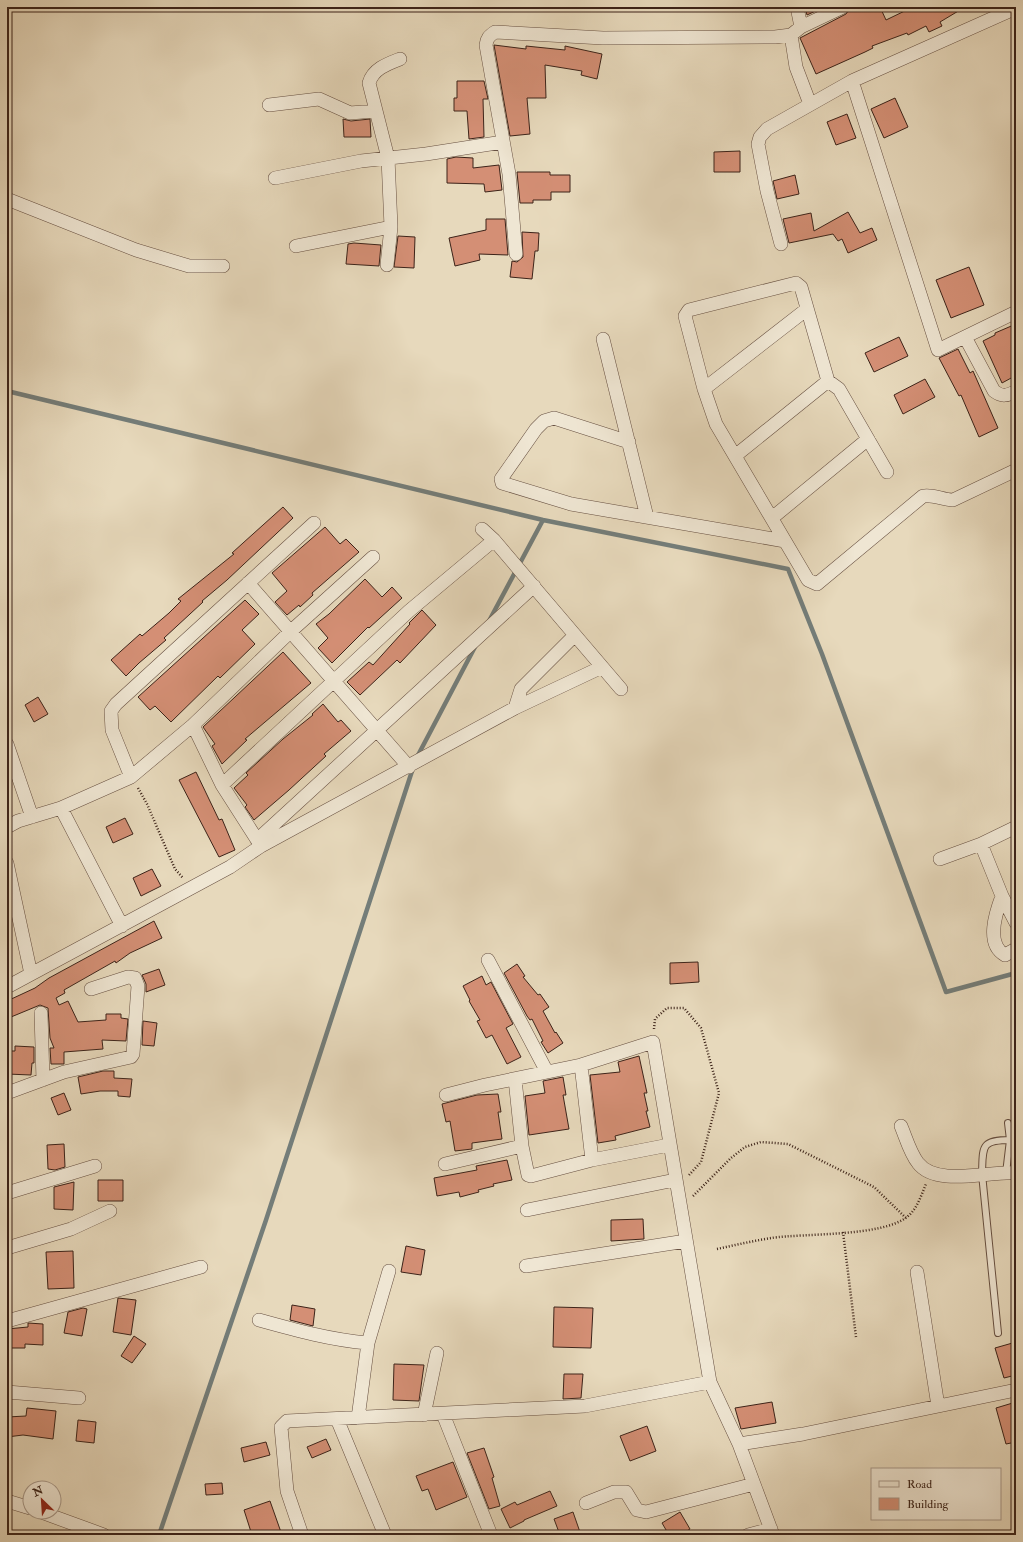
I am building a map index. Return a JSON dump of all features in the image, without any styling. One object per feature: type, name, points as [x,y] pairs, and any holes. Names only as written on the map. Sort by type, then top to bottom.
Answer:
[{"type":"street","points":[[798,7],[796,67],[810,104]]},
{"type":"street","points":[[516,254],[509,174],[486,45],[488,37],[495,32],[603,38],[775,37],[796,31],[843,7]]},
{"type":"street","points":[[781,244],[766,191],[758,144],[760,137],[767,129],[852,82],[1010,9]]},
{"type":"street","points":[[387,265],[390,227],[388,158],[369,83],[371,76],[384,66],[400,59]]},
{"type":"street","points":[[852,82],[938,350],[1016,312]]},
{"type":"street","points":[[269,105],[319,99],[350,113],[375,111]]},
{"type":"street","points":[[274,178],[361,161],[426,154],[503,142]]},
{"type":"street","points":[[7,199],[136,250],[189,266],[224,266]]},
{"type":"street","points":[[296,246],[390,227]]},
{"type":"street","points":[[887,472],[838,389],[828,381],[801,287],[796,283],[689,310],[685,316],[704,389],[716,424],[808,580],[817,584],[923,496],[929,495],[944,500],[953,500],[1016,470]]},
{"type":"street","points":[[704,389],[807,309]]},
{"type":"street","points":[[965,337],[994,391],[999,396],[1004,396],[1016,391]]},
{"type":"street","points":[[603,339],[647,517]]},
{"type":"street","points":[[735,456],[828,381]]},
{"type":"street","points":[[629,442],[554,418],[544,421],[536,429],[501,479],[502,482],[571,504],[785,542]]},
{"type":"street","points":[[772,518],[868,439]]},
{"type":"street","points":[[131,777],[112,730],[111,711],[116,704],[314,523]]},
{"type":"street","points":[[482,529],[494,540],[516,568],[534,586],[621,689]]},
{"type":"street","points":[[222,785],[409,611],[494,540]]},
{"type":"street","points":[[11,821],[32,817],[61,808],[131,777],[193,725],[290,632],[373,557]]},
{"type":"street","points":[[248,584],[377,732],[412,765]]},
{"type":"street","points":[[7,987],[230,867],[259,843],[534,586]]},
{"type":"street","points":[[516,708],[521,688],[575,635]]},
{"type":"street","points":[[259,843],[412,765],[516,708],[602,666]]},
{"type":"street","points":[[193,725],[222,785],[259,843]]},
{"type":"street","points":[[7,744],[32,817]]},
{"type":"street","points":[[61,808],[122,926]]},
{"type":"street","points":[[940,859],[980,844],[1016,827]]},
{"type":"street","points":[[980,844],[1002,896],[1016,923]]},
{"type":"street","points":[[7,863],[32,974]]},
{"type":"street","points":[[1002,896],[995,917],[994,938],[1000,952],[1005,954],[1016,949]]},
{"type":"street","points":[[488,960],[547,1072]]},
{"type":"street","points":[[7,1093],[64,1072],[131,1057],[133,1054],[138,986],[135,978],[128,977],[91,989]]},
{"type":"street","points":[[41,1013],[43,1080]]},
{"type":"street","points":[[446,1096],[515,1078],[582,1065],[653,1042],[679,1206],[710,1382],[739,1444],[772,1532],[748,1535]]},
{"type":"street","points":[[582,1065],[592,1160]]},
{"type":"street","points":[[515,1078],[526,1173],[531,1176],[592,1160],[669,1145]]},
{"type":"street","points":[[901,1126],[918,1163],[931,1174],[949,1177],[1011,1173]]},
{"type":"street","points":[[445,1164],[522,1146]]},
{"type":"street","points":[[7,1193],[95,1166]]},
{"type":"street","points":[[528,1210],[676,1184]]},
{"type":"street","points":[[7,1248],[71,1229],[110,1211]]},
{"type":"street","points":[[526,1266],[686,1242]]},
{"type":"street","points":[[7,1321],[201,1267]]},
{"type":"street","points":[[358,1418],[368,1343],[389,1271]]},
{"type":"street","points":[[917,1272],[938,1406]]},
{"type":"street","points":[[259,1320],[344,1340],[368,1343]]},
{"type":"street","points":[[424,1415],[437,1353]]},
{"type":"street","points":[[302,1535],[287,1491],[281,1427],[287,1421],[585,1406],[710,1382]]},
{"type":"street","points":[[739,1444],[803,1434],[1016,1390]]},
{"type":"street","points":[[7,1392],[79,1398]]},
{"type":"street","points":[[443,1414],[492,1535]]},
{"type":"street","points":[[336,1419],[385,1535]]},
{"type":"street","points":[[586,1503],[614,1492],[626,1492],[637,1510],[646,1512],[754,1484]]},
{"type":"street","points":[[7,1501],[22,1506]]},
{"type":"street","points":[[62,1520],[104,1535]]},
{"type":"lane","points":[[1008,1123],[1011,1173]]},
{"type":"lane","points":[[998,1333],[982,1174],[982,1150],[993,1140],[1010,1140]]},
{"type":"path","points":[[131,777],[148,804],[175,869],[192,887]]},
{"type":"path","points":[[653,1042],[655,1019],[667,1008],[684,1008],[701,1028],[719,1093],[701,1162],[676,1184]]},
{"type":"path","points":[[679,1206],[697,1193],[731,1158],[745,1146],[761,1142],[788,1144],[874,1187],[906,1218]]},
{"type":"path","points":[[717,1249],[772,1238],[873,1229],[890,1225],[906,1218],[914,1210],[931,1174]]},
{"type":"path","points":[[843,1232],[856,1337]]},
{"type":"building","points":[[805,7],[824,7],[807,15]]},
{"type":"building","points":[[851,7],[880,7],[886,20],[913,7],[965,7],[940,22],[942,26],[929,32],[926,26],[908,35],[907,33],[872,46],[873,48],[865,52],[816,74],[800,38],[846,14]]},
{"type":"building","points":[[494,45],[526,49],[526,46],[565,50],[565,46],[602,54],[597,79],[581,75],[582,71],[545,65],[546,98],[527,98],[530,134],[510,136]]},
{"type":"building","points":[[457,81],[484,81],[488,99],[483,99],[484,137],[469,139],[467,111],[454,111],[454,98],[457,98]]},
{"type":"building","points":[[895,98],[908,127],[884,138],[871,109]]},
{"type":"building","points":[[847,114],[856,138],[836,145],[827,122]]},
{"type":"building","points":[[343,119],[351,121],[370,119],[371,137],[344,137]]},
{"type":"building","points":[[740,151],[740,172],[714,172],[714,152]]},
{"type":"building","points":[[456,157],[473,158],[473,168],[499,165],[502,190],[485,192],[484,184],[447,183],[447,159]]},
{"type":"building","points":[[517,172],[550,172],[550,175],[570,175],[570,192],[551,192],[551,200],[533,200],[533,203],[520,203]]},
{"type":"building","points":[[795,175],[799,194],[777,199],[773,181]]},
{"type":"building","points":[[848,212],[860,233],[872,228],[877,240],[848,253],[842,239],[838,241],[833,234],[789,243],[783,219],[811,213],[814,231]]},
{"type":"building","points":[[486,219],[505,219],[508,255],[479,254],[480,260],[455,266],[449,238],[486,230]]},
{"type":"building","points":[[522,232],[539,233],[538,251],[535,251],[532,279],[510,277],[512,261],[517,262],[523,257]]},
{"type":"building","points":[[398,236],[415,237],[414,268],[394,267]]},
{"type":"building","points":[[348,244],[381,245],[379,266],[346,264]]},
{"type":"building","points":[[969,267],[984,305],[951,318],[936,280]]},
{"type":"building","points":[[1016,324],[1016,373],[1012,375],[1013,377],[1002,383],[983,341],[995,335],[995,333]]},
{"type":"building","points":[[899,337],[908,356],[874,372],[865,353]]},
{"type":"building","points":[[958,349],[970,373],[973,371],[998,428],[979,437],[961,395],[959,396],[939,358]]},
{"type":"building","points":[[925,379],[935,397],[903,414],[894,395]]},
{"type":"building","points":[[283,507],[293,518],[227,580],[202,601],[203,602],[164,638],[166,640],[126,676],[111,660],[140,634],[142,636],[169,613],[181,601],[178,599],[234,554],[232,553]]},
{"type":"building","points":[[325,527],[340,544],[346,539],[359,552],[312,593],[313,595],[300,607],[299,605],[287,615],[275,602],[287,591],[272,573]]},
{"type":"building","points":[[365,579],[382,597],[392,587],[402,598],[369,628],[368,627],[332,663],[318,648],[328,638],[316,624],[329,614]]},
{"type":"building","points":[[245,600],[259,614],[242,630],[255,644],[220,678],[218,676],[171,722],[155,706],[150,710],[138,697]]},
{"type":"building","points":[[422,610],[436,625],[400,663],[397,660],[360,695],[347,682],[369,662],[373,665]]},
{"type":"building","points":[[283,652],[311,683],[245,739],[247,740],[222,764],[212,746],[215,744],[203,727]]},
{"type":"building","points":[[38,697],[48,714],[34,722],[25,705]]},
{"type":"building","points":[[323,704],[338,722],[341,720],[351,731],[324,754],[326,756],[289,790],[254,820],[245,807],[247,805],[234,788],[248,775],[246,773],[283,739],[313,715],[312,714]]},
{"type":"building","points":[[196,772],[219,820],[222,819],[235,850],[219,857],[179,780]]},
{"type":"building","points":[[125,818],[133,834],[113,843],[106,827]]},
{"type":"building","points":[[152,869],[161,886],[141,896],[133,878]]},
{"type":"building","points":[[154,921],[162,938],[130,953],[116,963],[115,961],[64,990],[65,993],[56,998],[59,1005],[68,1001],[78,1022],[106,1020],[106,1014],[121,1014],[121,1018],[128,1019],[126,1041],[102,1040],[103,1049],[64,1052],[64,1064],[51,1064],[50,1048],[54,1048],[50,1038],[48,1008],[40,1005],[11,1017],[7,1007],[7,1001],[35,988],[49,978]]},
{"type":"building","points":[[698,962],[699,982],[670,984],[670,963]]},
{"type":"building","points":[[517,964],[525,976],[523,977],[538,995],[540,994],[549,1007],[543,1011],[555,1033],[556,1032],[563,1043],[548,1053],[541,1042],[543,1041],[532,1019],[530,1020],[527,1016],[504,973]]},
{"type":"building","points":[[159,969],[165,985],[146,992],[146,984],[142,975]]},
{"type":"building","points":[[482,976],[486,985],[491,982],[513,1024],[506,1028],[521,1057],[507,1064],[492,1035],[486,1038],[477,1021],[480,1020],[469,1001],[470,1000],[463,986]]},
{"type":"building","points":[[143,1021],[157,1023],[154,1046],[142,1045]]},
{"type":"building","points":[[15,1046],[34,1047],[34,1063],[32,1063],[31,1075],[7,1074],[7,1051],[15,1051]]},
{"type":"building","points":[[639,1056],[647,1093],[644,1093],[650,1127],[615,1136],[616,1140],[598,1143],[590,1075],[620,1072],[618,1062]]},
{"type":"building","points":[[103,1071],[114,1071],[114,1078],[132,1079],[130,1097],[118,1096],[118,1091],[100,1091],[81,1094],[78,1077]]},
{"type":"building","points":[[563,1077],[566,1095],[563,1095],[569,1129],[529,1135],[525,1096],[545,1093],[543,1081]]},
{"type":"building","points":[[64,1093],[71,1110],[58,1115],[51,1098]]},
{"type":"building","points":[[498,1094],[501,1112],[498,1112],[502,1139],[472,1143],[472,1149],[455,1151],[450,1121],[446,1122],[442,1104],[477,1095]]},
{"type":"building","points":[[64,1144],[65,1167],[55,1170],[48,1169],[47,1145]]},
{"type":"building","points":[[507,1160],[512,1180],[493,1184],[494,1186],[478,1190],[479,1192],[460,1197],[459,1192],[437,1196],[434,1178],[477,1170],[476,1166]]},
{"type":"building","points":[[98,1180],[123,1180],[123,1201],[98,1201]]},
{"type":"building","points":[[74,1182],[73,1210],[54,1209],[54,1187]]},
{"type":"building","points":[[643,1219],[644,1239],[611,1241],[611,1220]]},
{"type":"building","points":[[406,1246],[425,1250],[421,1275],[401,1272]]},
{"type":"building","points":[[73,1251],[74,1288],[48,1289],[46,1252]]},
{"type":"building","points":[[118,1298],[136,1300],[131,1335],[113,1332]]},
{"type":"building","points":[[292,1305],[315,1309],[313,1326],[290,1320]]},
{"type":"building","points":[[554,1307],[593,1308],[591,1348],[553,1347]]},
{"type":"building","points":[[83,1308],[87,1309],[82,1336],[64,1333],[68,1312]]},
{"type":"building","points":[[28,1323],[43,1324],[43,1345],[25,1344],[25,1348],[7,1348],[7,1329],[28,1327]]},
{"type":"building","points":[[134,1336],[146,1344],[132,1363],[121,1356]]},
{"type":"building","points":[[1016,1342],[1016,1375],[1004,1378],[995,1348]]},
{"type":"building","points":[[394,1364],[424,1365],[419,1401],[393,1400]]},
{"type":"building","points":[[564,1374],[583,1374],[581,1398],[563,1399]]},
{"type":"building","points":[[772,1402],[776,1423],[741,1429],[735,1408]]},
{"type":"building","points":[[1016,1402],[1016,1442],[1006,1444],[996,1408]]},
{"type":"building","points":[[27,1408],[56,1411],[53,1439],[23,1435],[7,1437],[7,1417],[26,1416]]},
{"type":"building","points":[[78,1420],[96,1422],[94,1443],[76,1441]]},
{"type":"building","points":[[647,1426],[656,1451],[630,1461],[620,1436]]},
{"type":"building","points":[[326,1439],[331,1450],[312,1458],[307,1447]]},
{"type":"building","points":[[266,1442],[270,1455],[244,1462],[241,1448]]},
{"type":"building","points":[[484,1448],[494,1477],[492,1478],[500,1506],[489,1509],[467,1453]]},
{"type":"building","points":[[453,1462],[467,1497],[436,1510],[428,1489],[422,1491],[416,1476]]},
{"type":"building","points":[[222,1483],[223,1494],[206,1495],[205,1484]]},
{"type":"building","points":[[550,1491],[557,1506],[524,1520],[510,1528],[501,1509],[515,1502],[517,1505]]},
{"type":"building","points":[[270,1501],[282,1535],[252,1535],[244,1510]]},
{"type":"building","points":[[573,1512],[581,1535],[560,1535],[554,1519]]},
{"type":"building","points":[[680,1512],[690,1529],[680,1535],[669,1535],[662,1523]]},
{"type":"waterway","points":[[7,391],[543,520],[788,569],[822,654],[946,992],[1016,973]]},
{"type":"waterway","points":[[489,621],[543,520]]},
{"type":"waterway","points":[[416,759],[476,645]]},
{"type":"waterway","points":[[159,1535],[266,1220],[413,768]]}]
